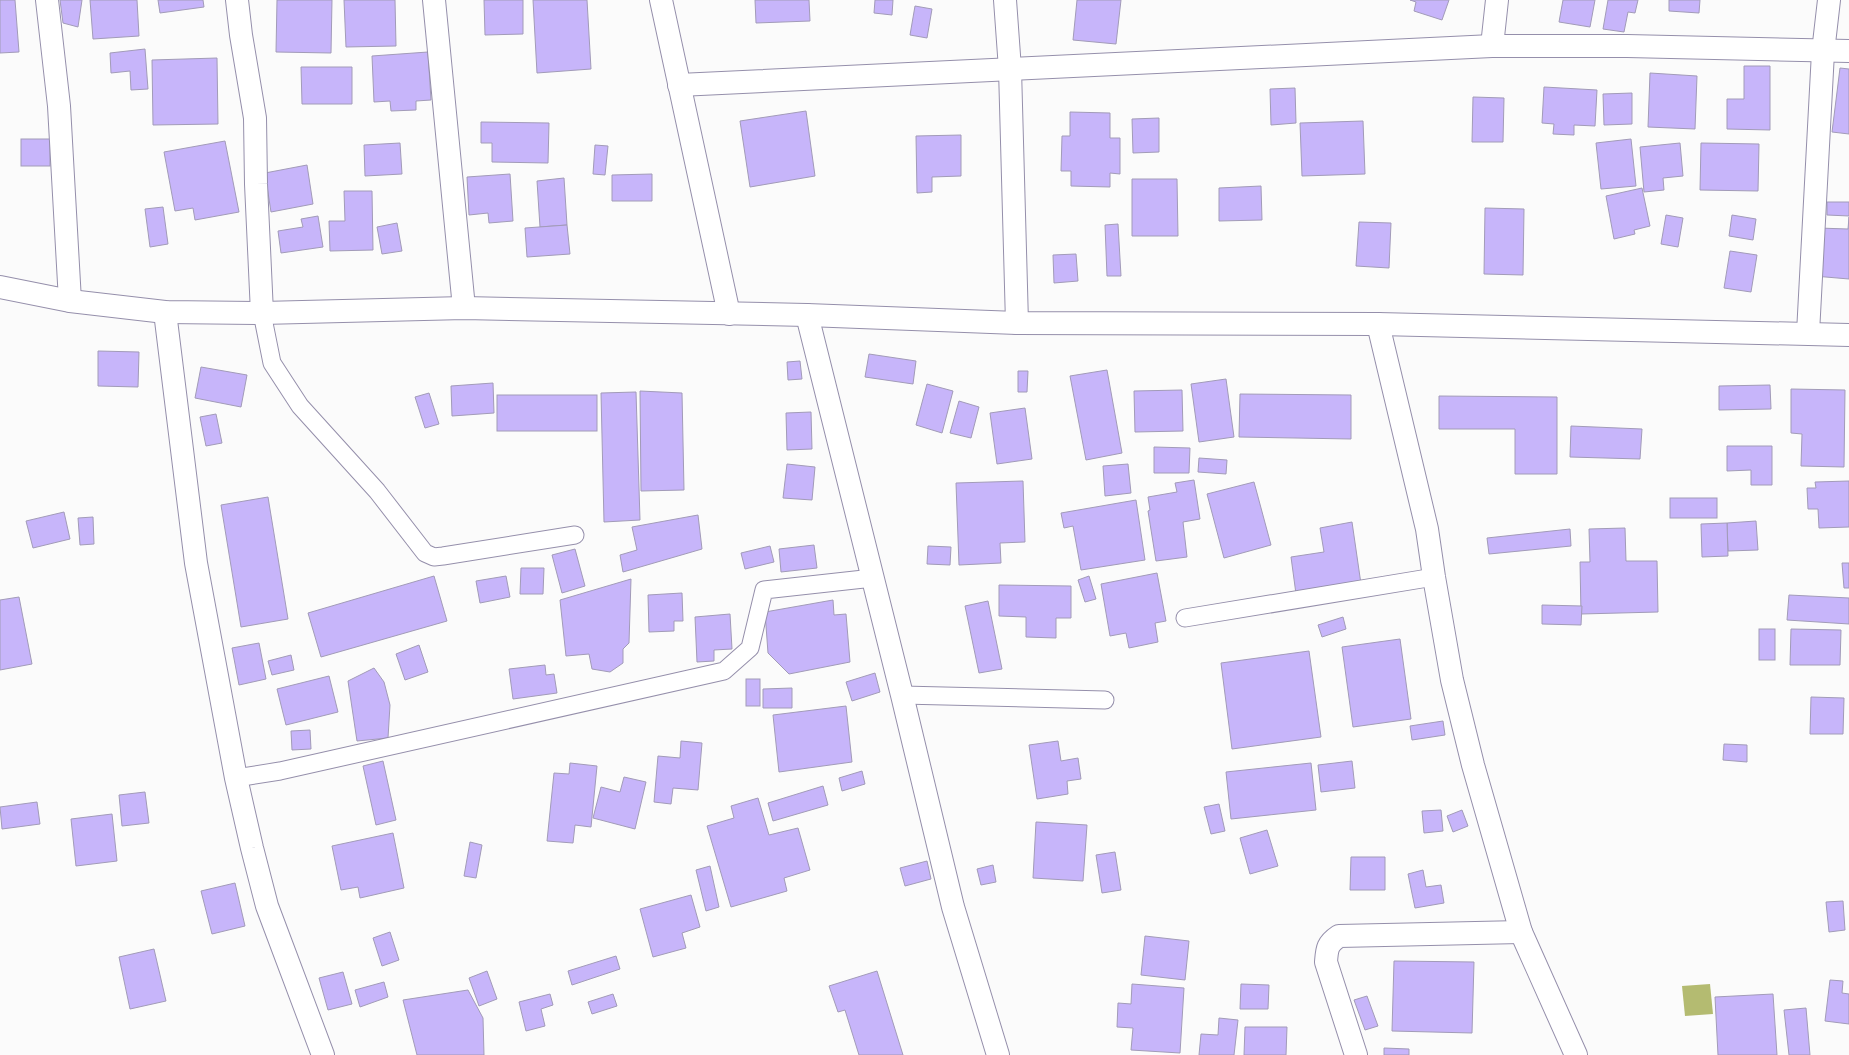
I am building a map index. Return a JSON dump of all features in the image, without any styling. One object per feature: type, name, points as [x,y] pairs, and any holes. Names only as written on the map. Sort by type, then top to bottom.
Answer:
[{"type":"street","points":[[47,0],[60,106],[70,301]]},
{"type":"street","points":[[237,0],[241,35],[255,118],[256,184],[262,313]]},
{"type":"street","points":[[434,0],[464,308]]},
{"type":"street","points":[[661,0],[729,314]]},
{"type":"street","points":[[1005,0],[1010,69],[1017,323]]},
{"type":"street","points":[[1492,46],[1497,0]]},
{"type":"street","points":[[1808,333],[1823,52],[1829,0]]},
{"type":"street","points":[[679,85],[1492,46],[1627,46],[1823,52],[1849,51]]},
{"type":"street","points":[[0,287],[70,301],[165,312],[262,313],[464,308],[807,315],[1017,323],[1378,324],[1849,335]]},
{"type":"street","points":[[165,312],[196,562],[236,778],[267,906],[322,1055]]},
{"type":"street","points":[[807,315],[902,695],[953,907],[998,1055]]},
{"type":"street","points":[[1378,324],[1427,529],[1452,680],[1473,765],[1521,932],[1576,1055]]},
{"type":"street","points":[[1356,1055],[1326,962],[1327,950],[1330,941],[1339,936],[1521,932]]},
{"type":"lane","points":[[262,313],[272,363],[300,406],[377,492],[425,553],[434,556],[443,556],[576,535]]},
{"type":"lane","points":[[1185,618],[1434,577]]},
{"type":"lane","points":[[236,778],[288,769],[724,671],[750,648],[764,590],[873,578]]},
{"type":"lane","points":[[902,695],[1105,700]]},
{"type":"shaded area","points":[[1710,984],[1713,1014],[1685,1016],[1682,986]]},
{"type":"building","points":[[0,0],[15,0],[19,52],[0,53]]},
{"type":"building","points":[[60,0],[82,0],[78,27],[63,23]]},
{"type":"building","points":[[90,0],[137,0],[139,36],[93,39]]},
{"type":"building","points":[[158,0],[203,0],[204,7],[160,13]]},
{"type":"building","points":[[277,0],[332,0],[331,53],[276,52]]},
{"type":"building","points":[[344,0],[395,0],[396,46],[346,47]]},
{"type":"building","points":[[484,0],[523,0],[523,34],[485,35]]},
{"type":"building","points":[[533,0],[587,0],[591,69],[537,73]]},
{"type":"building","points":[[755,0],[809,0],[810,21],[756,23]]},
{"type":"building","points":[[875,0],[893,0],[892,15],[874,13]]},
{"type":"building","points":[[1077,0],[1121,0],[1116,44],[1073,40]]},
{"type":"building","points":[[1410,0],[1449,0],[1442,20],[1414,11],[1416,2]]},
{"type":"building","points":[[1563,0],[1595,0],[1590,27],[1559,22]]},
{"type":"building","points":[[1608,0],[1638,0],[1635,13],[1628,12],[1624,32],[1603,29]]},
{"type":"building","points":[[1669,0],[1700,0],[1699,13],[1669,11]]},
{"type":"building","points":[[915,6],[932,9],[927,38],[910,35]]},
{"type":"building","points":[[145,49],[148,89],[131,90],[130,71],[111,73],[110,53]]},
{"type":"building","points":[[428,52],[431,100],[416,101],[416,110],[391,111],[390,101],[374,102],[372,56]]},
{"type":"building","points":[[217,58],[218,124],[153,125],[152,60]]},
{"type":"building","points":[[1744,66],[1770,66],[1770,130],[1727,129],[1727,99],[1744,99]]},
{"type":"building","points":[[301,67],[352,67],[352,104],[302,104]]},
{"type":"building","points":[[1840,68],[1849,69],[1849,134],[1832,132]]},
{"type":"building","points":[[1650,73],[1697,76],[1695,129],[1648,127]]},
{"type":"building","points":[[1544,87],[1597,90],[1595,126],[1574,125],[1574,135],[1553,134],[1554,124],[1542,123]]},
{"type":"building","points":[[1295,88],[1296,123],[1271,125],[1270,89]]},
{"type":"building","points":[[1632,93],[1632,124],[1604,125],[1603,94]]},
{"type":"building","points":[[1473,97],[1504,98],[1503,142],[1472,142]]},
{"type":"building","points":[[806,111],[815,176],[750,187],[740,121]]},
{"type":"building","points":[[1070,112],[1110,113],[1110,138],[1120,138],[1120,174],[1110,173],[1110,187],[1071,186],[1071,171],[1061,171],[1062,136],[1070,136]]},
{"type":"building","points":[[1159,118],[1159,152],[1133,153],[1132,119]]},
{"type":"building","points":[[1363,121],[1365,174],[1302,176],[1300,123]]},
{"type":"building","points":[[481,122],[549,123],[548,163],[492,162],[492,143],[481,143]]},
{"type":"building","points":[[961,135],[961,176],[932,177],[932,192],[917,193],[916,136]]},
{"type":"building","points":[[21,139],[50,139],[50,166],[21,166]]},
{"type":"building","points":[[1631,139],[1636,186],[1601,189],[1596,143]]},
{"type":"building","points":[[225,141],[239,212],[195,220],[193,208],[175,211],[164,152]]},
{"type":"building","points":[[400,143],[402,174],[365,176],[364,145]]},
{"type":"building","points":[[1680,143],[1683,176],[1663,178],[1664,190],[1644,192],[1640,147]]},
{"type":"building","points":[[1701,143],[1759,144],[1758,191],[1700,190]]},
{"type":"building","points":[[595,145],[608,146],[605,175],[593,174]]},
{"type":"building","points":[[307,165],[313,204],[271,212],[265,173]]},
{"type":"building","points":[[510,174],[513,221],[489,223],[488,213],[469,215],[467,177]]},
{"type":"building","points":[[652,174],[652,201],[612,201],[612,175]]},
{"type":"building","points":[[564,178],[567,225],[540,227],[537,181]]},
{"type":"building","points":[[1132,179],[1177,179],[1178,236],[1132,236]]},
{"type":"building","points":[[1261,186],[1262,220],[1219,221],[1219,188]]},
{"type":"building","points":[[1642,188],[1650,226],[1634,230],[1635,234],[1614,239],[1606,196]]},
{"type":"building","points":[[344,191],[372,191],[373,250],[330,251],[329,221],[345,221]]},
{"type":"building","points":[[1827,202],[1849,202],[1849,216],[1827,215]]},
{"type":"building","points":[[163,207],[168,244],[150,247],[145,209]]},
{"type":"building","points":[[1485,208],[1524,209],[1523,275],[1484,274]]},
{"type":"building","points":[[1666,215],[1683,218],[1678,247],[1661,244]]},
{"type":"building","points":[[1732,215],[1756,219],[1753,240],[1729,236]]},
{"type":"building","points":[[318,216],[323,247],[281,253],[278,231],[303,227],[301,219]]},
{"type":"building","points":[[1849,217],[1849,279],[1814,276],[1818,228],[1848,229]]},
{"type":"building","points":[[1359,222],[1391,223],[1389,268],[1356,266]]},
{"type":"building","points":[[397,223],[402,251],[382,254],[377,227]]},
{"type":"building","points":[[1118,224],[1121,276],[1107,276],[1105,225]]},
{"type":"building","points":[[567,225],[570,254],[527,257],[525,228]]},
{"type":"building","points":[[1730,251],[1757,255],[1751,292],[1724,288]]},
{"type":"building","points":[[1076,254],[1078,281],[1054,283],[1053,255]]},
{"type":"building","points":[[98,351],[139,352],[138,387],[98,386]]},
{"type":"building","points":[[869,354],[916,361],[913,384],[865,377]]},
{"type":"building","points":[[800,361],[802,379],[788,380],[787,362]]},
{"type":"building","points":[[201,367],[247,375],[241,407],[195,398]]},
{"type":"building","points":[[1107,370],[1122,453],[1086,460],[1070,376]]},
{"type":"building","points":[[1018,371],[1028,371],[1027,392],[1018,392]]},
{"type":"building","points":[[1226,379],[1234,437],[1199,442],[1191,384]]},
{"type":"building","points":[[493,383],[494,413],[452,416],[451,386]]},
{"type":"building","points":[[927,384],[953,391],[942,433],[916,425]]},
{"type":"building","points":[[1770,385],[1771,409],[1719,410],[1719,386]]},
{"type":"building","points":[[1791,389],[1845,390],[1844,467],[1801,466],[1802,434],[1791,433]]},
{"type":"building","points":[[1182,390],[1183,431],[1135,432],[1134,391]]},
{"type":"building","points":[[640,391],[682,393],[684,490],[641,491]]},
{"type":"building","points":[[636,392],[640,520],[604,522],[601,393]]},
{"type":"building","points":[[429,393],[439,424],[425,428],[415,397]]},
{"type":"building","points":[[1240,394],[1351,395],[1351,439],[1239,437]]},
{"type":"building","points":[[497,395],[597,395],[597,431],[497,431]]},
{"type":"building","points":[[1439,396],[1557,397],[1557,474],[1515,474],[1515,429],[1439,429]]},
{"type":"building","points":[[959,401],[979,407],[971,438],[950,433]]},
{"type":"building","points":[[1025,408],[1032,459],[997,464],[990,413]]},
{"type":"building","points":[[811,412],[812,449],[787,450],[786,413]]},
{"type":"building","points":[[216,414],[222,443],[206,446],[200,417]]},
{"type":"building","points":[[1571,426],[1642,429],[1640,459],[1570,457]]},
{"type":"building","points":[[1727,446],[1772,446],[1772,485],[1751,485],[1751,470],[1727,471]]},
{"type":"building","points":[[1154,447],[1190,448],[1189,473],[1154,473]]},
{"type":"building","points":[[1199,458],[1227,460],[1226,474],[1198,472]]},
{"type":"building","points":[[787,464],[815,467],[812,500],[783,498]]},
{"type":"building","points":[[1128,464],[1131,493],[1105,496],[1103,466]]},
{"type":"building","points":[[1194,480],[1200,519],[1183,522],[1187,557],[1156,561],[1148,511],[1150,510],[1148,497],[1177,492],[1175,483]]},
{"type":"building","points":[[1023,481],[1025,542],[1000,543],[1001,563],[959,565],[956,483]]},
{"type":"building","points":[[1849,481],[1849,527],[1819,528],[1818,509],[1808,509],[1807,488],[1816,488],[1815,482]]},
{"type":"building","points":[[1254,482],[1271,545],[1224,558],[1207,494]]},
{"type":"building","points":[[268,497],[288,619],[241,627],[221,505]]},
{"type":"building","points":[[1670,498],[1717,498],[1717,518],[1670,518]]},
{"type":"building","points":[[1136,500],[1145,560],[1081,570],[1073,526],[1064,528],[1061,513]]},
{"type":"building","points":[[64,512],[70,539],[33,548],[26,521]]},
{"type":"building","points":[[698,515],[702,549],[623,572],[620,555],[637,550],[632,527]]},
{"type":"building","points":[[93,517],[94,544],[80,545],[78,518]]},
{"type":"building","points":[[1756,521],[1758,550],[1728,551],[1727,523]]},
{"type":"building","points":[[1352,522],[1361,584],[1296,594],[1291,557],[1324,552],[1320,528]]},
{"type":"building","points":[[1727,523],[1728,556],[1702,557],[1701,524]]},
{"type":"building","points":[[1625,528],[1626,561],[1657,561],[1658,612],[1581,614],[1580,562],[1590,562],[1589,529]]},
{"type":"building","points":[[1570,529],[1571,546],[1489,554],[1487,538]]},
{"type":"building","points":[[814,545],[817,568],[781,572],[779,549]]},
{"type":"building","points":[[770,546],[774,562],[745,569],[741,553]]},
{"type":"building","points":[[928,546],[951,547],[950,565],[927,564]]},
{"type":"building","points":[[575,549],[585,586],[562,593],[552,555]]},
{"type":"building","points":[[1842,563],[1849,563],[1849,588],[1844,588]]},
{"type":"building","points":[[521,568],[544,568],[543,594],[520,594]]},
{"type":"building","points":[[1157,573],[1166,621],[1155,623],[1158,642],[1129,648],[1126,633],[1110,636],[1101,584]]},
{"type":"building","points":[[434,576],[447,621],[321,657],[308,613]]},
{"type":"building","points":[[506,576],[510,597],[480,603],[476,581]]},
{"type":"building","points":[[1089,576],[1096,599],[1085,602],[1078,580]]},
{"type":"building","points":[[631,579],[629,643],[623,649],[623,663],[610,672],[592,669],[589,654],[566,656],[560,600]]},
{"type":"building","points":[[999,585],[1071,586],[1071,618],[1056,618],[1056,638],[1026,637],[1026,617],[999,616]]},
{"type":"building","points":[[682,593],[683,621],[674,621],[674,631],[649,632],[648,595]]},
{"type":"building","points":[[1789,595],[1849,598],[1849,624],[1787,620]]},
{"type":"building","points":[[19,597],[32,664],[0,670],[0,600]]},
{"type":"building","points":[[833,600],[834,615],[846,614],[850,662],[789,674],[768,653],[765,612]]},
{"type":"building","points":[[988,601],[1002,669],[979,673],[965,606]]},
{"type":"building","points":[[1542,605],[1582,606],[1581,625],[1542,624]]},
{"type":"building","points":[[730,614],[732,649],[714,650],[714,661],[697,662],[695,617]]},
{"type":"building","points":[[1343,617],[1346,629],[1322,637],[1318,625]]},
{"type":"building","points":[[1759,629],[1775,629],[1775,660],[1759,660]]},
{"type":"building","points":[[1791,629],[1841,630],[1840,665],[1790,665]]},
{"type":"building","points":[[1400,639],[1411,719],[1353,727],[1342,647]]},
{"type":"building","points":[[259,643],[266,679],[239,685],[232,648]]},
{"type":"building","points":[[419,645],[428,672],[405,680],[396,654]]},
{"type":"building","points":[[1309,651],[1321,737],[1232,749],[1221,663]]},
{"type":"building","points":[[291,655],[294,670],[272,675],[268,661]]},
{"type":"building","points":[[545,665],[546,675],[554,674],[557,693],[513,699],[509,669]]},
{"type":"building","points":[[374,668],[384,682],[390,705],[388,738],[357,741],[348,681]]},
{"type":"building","points":[[875,673],[880,692],[852,701],[846,682]]},
{"type":"building","points":[[329,676],[338,712],[286,725],[277,689]]},
{"type":"building","points":[[746,679],[760,679],[760,706],[746,706]]},
{"type":"building","points":[[792,688],[792,708],[763,708],[763,689]]},
{"type":"building","points":[[1811,697],[1844,698],[1843,734],[1810,734]]},
{"type":"building","points":[[846,706],[852,762],[779,772],[773,715]]},
{"type":"building","points":[[1443,721],[1445,735],[1412,740],[1410,726]]},
{"type":"building","points":[[310,730],[311,749],[292,750],[291,731]]},
{"type":"building","points":[[681,741],[702,743],[698,790],[673,788],[671,804],[654,802],[658,756],[680,758]]},
{"type":"building","points":[[1058,741],[1061,761],[1078,758],[1081,779],[1067,781],[1068,794],[1037,799],[1029,745]]},
{"type":"building","points":[[1724,744],[1747,745],[1747,762],[1723,760]]},
{"type":"building","points":[[383,761],[396,820],[376,825],[363,766]]},
{"type":"building","points":[[1352,761],[1355,788],[1321,792],[1318,765]]},
{"type":"building","points":[[570,763],[597,766],[591,827],[575,825],[573,843],[547,841],[554,773],[569,774]]},
{"type":"building","points":[[1311,763],[1316,810],[1231,819],[1226,772]]},
{"type":"building","points":[[862,771],[865,784],[842,791],[839,778]]},
{"type":"building","points":[[624,777],[646,782],[635,829],[593,818],[601,787],[620,792]]},
{"type":"building","points":[[823,786],[828,805],[773,821],[768,803]]},
{"type":"building","points":[[145,792],[149,823],[122,826],[119,795]]},
{"type":"building","points":[[758,798],[769,835],[798,828],[810,870],[784,878],[787,891],[731,907],[707,826],[734,818],[731,806]]},
{"type":"building","points":[[37,802],[40,824],[2,829],[0,807]]},
{"type":"building","points":[[1219,804],[1225,831],[1211,834],[1204,807]]},
{"type":"building","points":[[1441,810],[1443,831],[1424,833],[1422,811]]},
{"type":"building","points":[[1462,810],[1468,826],[1453,832],[1447,816]]},
{"type":"building","points":[[112,814],[117,861],[76,866],[71,819]]},
{"type":"building","points":[[1036,822],[1087,825],[1083,881],[1033,878]]},
{"type":"building","points":[[1267,830],[1278,866],[1250,874],[1240,838]]},
{"type":"building","points":[[393,833],[404,888],[360,898],[358,887],[341,890],[332,846]]},
{"type":"building","points":[[470,842],[482,845],[476,878],[464,876]]},
{"type":"building","points":[[1115,852],[1121,890],[1102,893],[1096,855]]},
{"type":"building","points":[[1351,857],[1385,857],[1385,890],[1350,890]]},
{"type":"building","points":[[927,861],[931,879],[905,886],[900,868]]},
{"type":"building","points":[[993,865],[996,882],[981,885],[977,869]]},
{"type":"building","points":[[710,866],[719,907],[706,911],[696,870]]},
{"type":"building","points":[[1423,870],[1426,887],[1441,885],[1444,903],[1415,908],[1408,874]]},
{"type":"building","points":[[235,883],[245,926],[212,934],[201,891]]},
{"type":"building","points":[[691,895],[700,927],[682,933],[686,948],[653,957],[640,909]]},
{"type":"building","points":[[1843,901],[1845,930],[1829,932],[1826,902]]},
{"type":"building","points":[[390,932],[399,960],[382,966],[373,938]]},
{"type":"building","points":[[1145,936],[1189,941],[1185,980],[1141,975]]},
{"type":"building","points":[[154,949],[166,1001],[130,1009],[119,957]]},
{"type":"building","points":[[616,956],[620,969],[572,985],[568,971]]},
{"type":"building","points":[[1394,961],[1474,962],[1472,1033],[1392,1031]]},
{"type":"building","points":[[487,971],[497,999],[479,1006],[469,978]]},
{"type":"building","points":[[877,971],[903,1055],[859,1055],[845,1010],[838,1012],[829,986]]},
{"type":"building","points":[[343,972],[352,1004],[328,1010],[319,978]]},
{"type":"building","points":[[1830,980],[1843,981],[1842,993],[1849,994],[1849,1024],[1825,1021]]},
{"type":"building","points":[[384,982],[388,997],[360,1007],[355,990]]},
{"type":"building","points":[[1132,984],[1184,988],[1180,1053],[1131,1050],[1133,1028],[1117,1027],[1118,1003],[1131,1004]]},
{"type":"building","points":[[1241,984],[1269,985],[1268,1009],[1240,1009]]},
{"type":"building","points":[[468,990],[483,1018],[484,1055],[417,1055],[403,1000]]},
{"type":"building","points":[[550,994],[553,1005],[541,1009],[545,1026],[526,1031],[519,1002]]},
{"type":"building","points":[[613,994],[617,1006],[592,1014],[588,1002]]},
{"type":"building","points":[[1773,994],[1777,1055],[1718,1055],[1715,997]]},
{"type":"building","points":[[1367,996],[1378,1026],[1365,1030],[1354,1000]]},
{"type":"building","points":[[1806,1008],[1810,1055],[1789,1055],[1784,1010]]},
{"type":"building","points":[[1219,1018],[1238,1020],[1234,1055],[1199,1055],[1201,1034],[1218,1035]]},
{"type":"building","points":[[1245,1027],[1287,1027],[1286,1055],[1244,1055]]},
{"type":"building","points":[[1384,1048],[1409,1049],[1409,1055],[1384,1055]]}]
